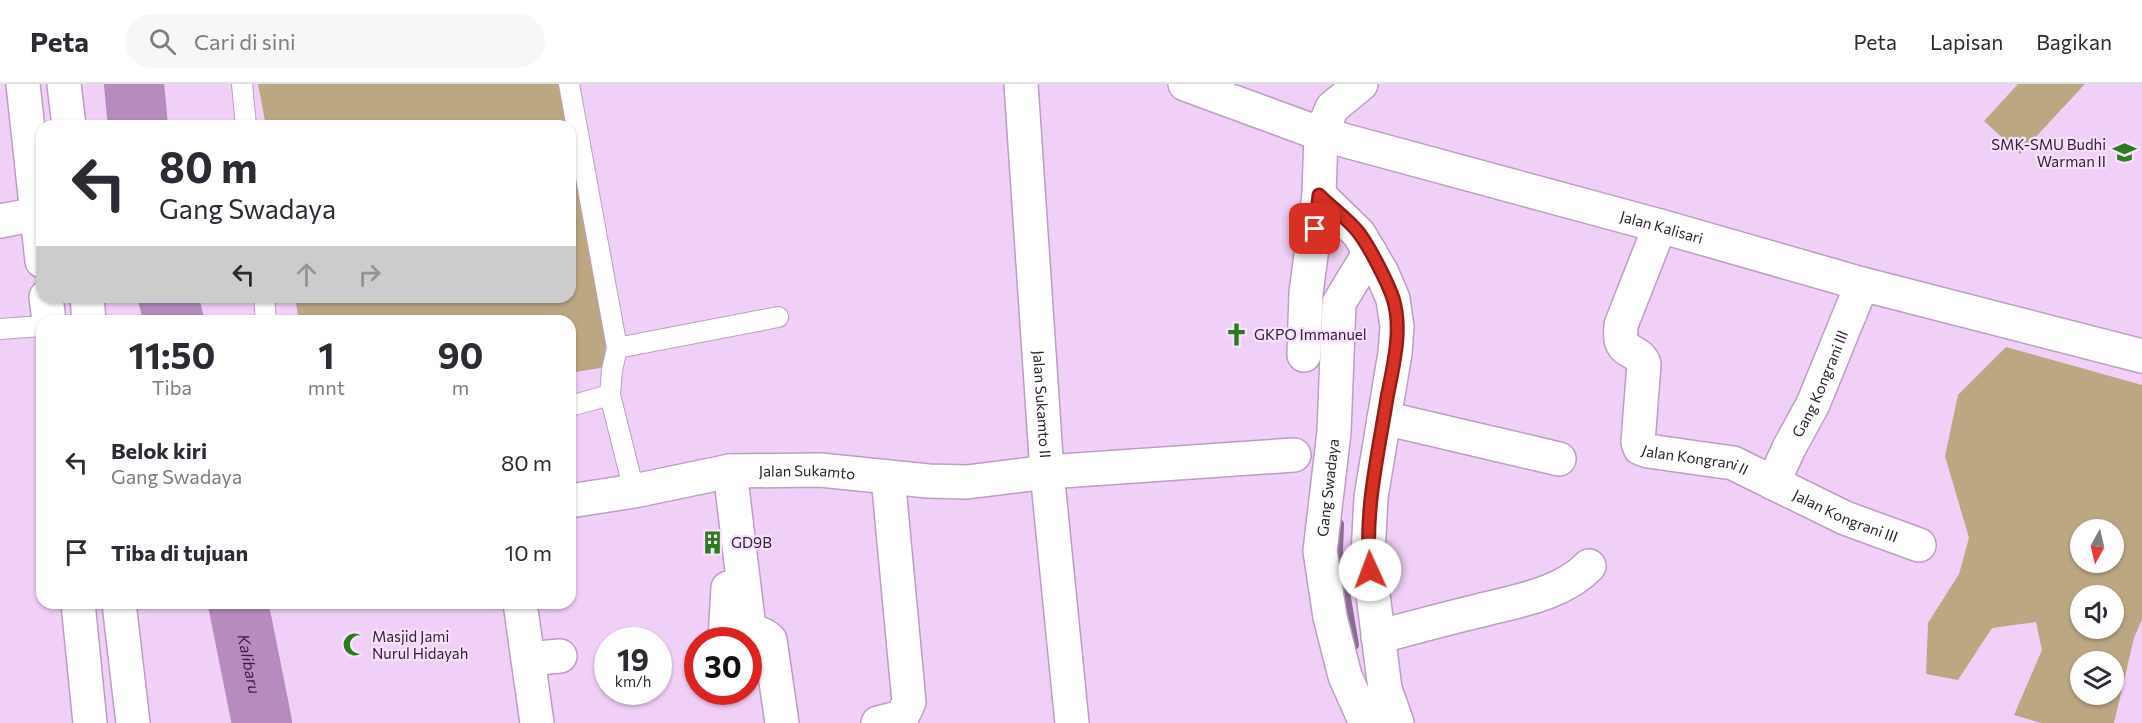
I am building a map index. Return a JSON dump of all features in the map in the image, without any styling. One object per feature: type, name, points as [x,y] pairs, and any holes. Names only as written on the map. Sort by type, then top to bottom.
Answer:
[{"type":"main road","points":[[23,84],[36,189]]},
{"type":"main road","points":[[64,84],[68,120]]},
{"type":"main road","name":"Jalan Sukamto II","points":[[1021,84],[1047,472],[1072,723]]},
{"type":"main road","name":"Jalan Kalisari","points":[[1185,84],[1327,135],[1862,284],[2142,356]]},
{"type":"main road","points":[[1304,355],[1306,293],[1332,108],[1361,84]]},
{"type":"main road","points":[[1319,195],[1359,234],[1382,273],[1393,299],[1397,327],[1374,474],[1368,555],[1385,689],[1397,723]]},
{"type":"main road","points":[[0,221],[36,214]]},
{"type":"main road","name":"Jalan Kongrani II","points":[[1660,226],[1621,325],[1621,341],[1626,349],[1639,354],[1644,364],[1638,442],[1640,448],[1733,463],[1773,483]]},
{"type":"main road","name":"Gang Swadaya","points":[[1366,723],[1345,676],[1330,617],[1320,551],[1334,432],[1339,303],[1370,252]]},
{"type":"main road","name":"Gang Kongrani III","points":[[1773,483],[1813,404],[1862,284]]},
{"type":"main road","points":[[1384,417],[1559,459]]},
{"type":"main road","name":"Jalan Sukamto","points":[[576,500],[634,491],[730,471],[819,470],[928,481],[968,482],[1047,472],[1294,454]]},
{"type":"main road","points":[[730,471],[749,628],[754,633],[765,635],[770,640],[782,723]]},
{"type":"main road","points":[[878,723],[902,717],[909,702],[888,477]]},
{"type":"main road","name":"Jalan Kongrani III","points":[[1773,483],[1845,518],[1919,545]]},
{"type":"main road","points":[[1378,637],[1537,595],[1566,584],[1582,574],[1589,566]]},
{"type":"main road","points":[[726,627],[728,587],[731,580],[741,574]]},
{"type":"main road","points":[[79,609],[90,723]]},
{"type":"main road","points":[[120,609],[133,723]]},
{"type":"main road","points":[[521,609],[537,723]]},
{"type":"main road","points":[[528,659],[560,656]]},
{"type":"lane","points":[[242,84],[245,120]]},
{"type":"lane","points":[[569,84],[576,120]]},
{"type":"lane","points":[[576,122],[617,348],[610,395],[634,491]]},
{"type":"lane","points":[[617,348],[778,317]]},
{"type":"lane","points":[[0,329],[36,326]]},
{"type":"lane","points":[[576,404],[610,395]]},
{"type":"shaded area","points":[[258,84],[563,84],[569,120],[265,120]]},
{"type":"shaded area","points":[[2018,84],[2085,84],[2020,154],[1984,121]]},
{"type":"shaded area","points":[[576,159],[612,366],[576,372],[576,315],[298,315],[296,303],[576,303]]},
{"type":"shaded area","points":[[2006,347],[2142,385],[2142,619],[2134,638],[2124,680],[2124,651],[2070,651],[2070,705],[2118,705],[2114,723],[2042,723],[2014,715],[2042,650],[2036,622],[1992,628],[1958,680],[1926,674],[1928,623],[1959,574],[1969,538],[1945,456],[1958,395]]},
{"type":"waterway","name":"Kalibaru","points":[[134,84],[137,120]]},
{"type":"waterway","name":"Kalibaru","points":[[170,303],[172,315]]},
{"type":"waterway","points":[[1339,524],[1338,551],[1354,645]]},
{"type":"waterway","name":"Kalibaru","points":[[239,609],[262,723]]},
{"type":"place","name":"SMK-SMU Budhi Warman II","points":[[2124,153]]},
{"type":"place","name":"GKPO Immanuel","points":[[1236,334]]},
{"type":"place","name":"GD9B","points":[[713,542]]},
{"type":"place","name":"Masjid Jami Nurul Hidayah","points":[[354,645]]},
{"type":"route","points":[[1315,229],[1319,195],[1359,234],[1382,273],[1393,299],[1397,327],[1395,353],[1371,497],[1368,555],[1370,570]]}]
